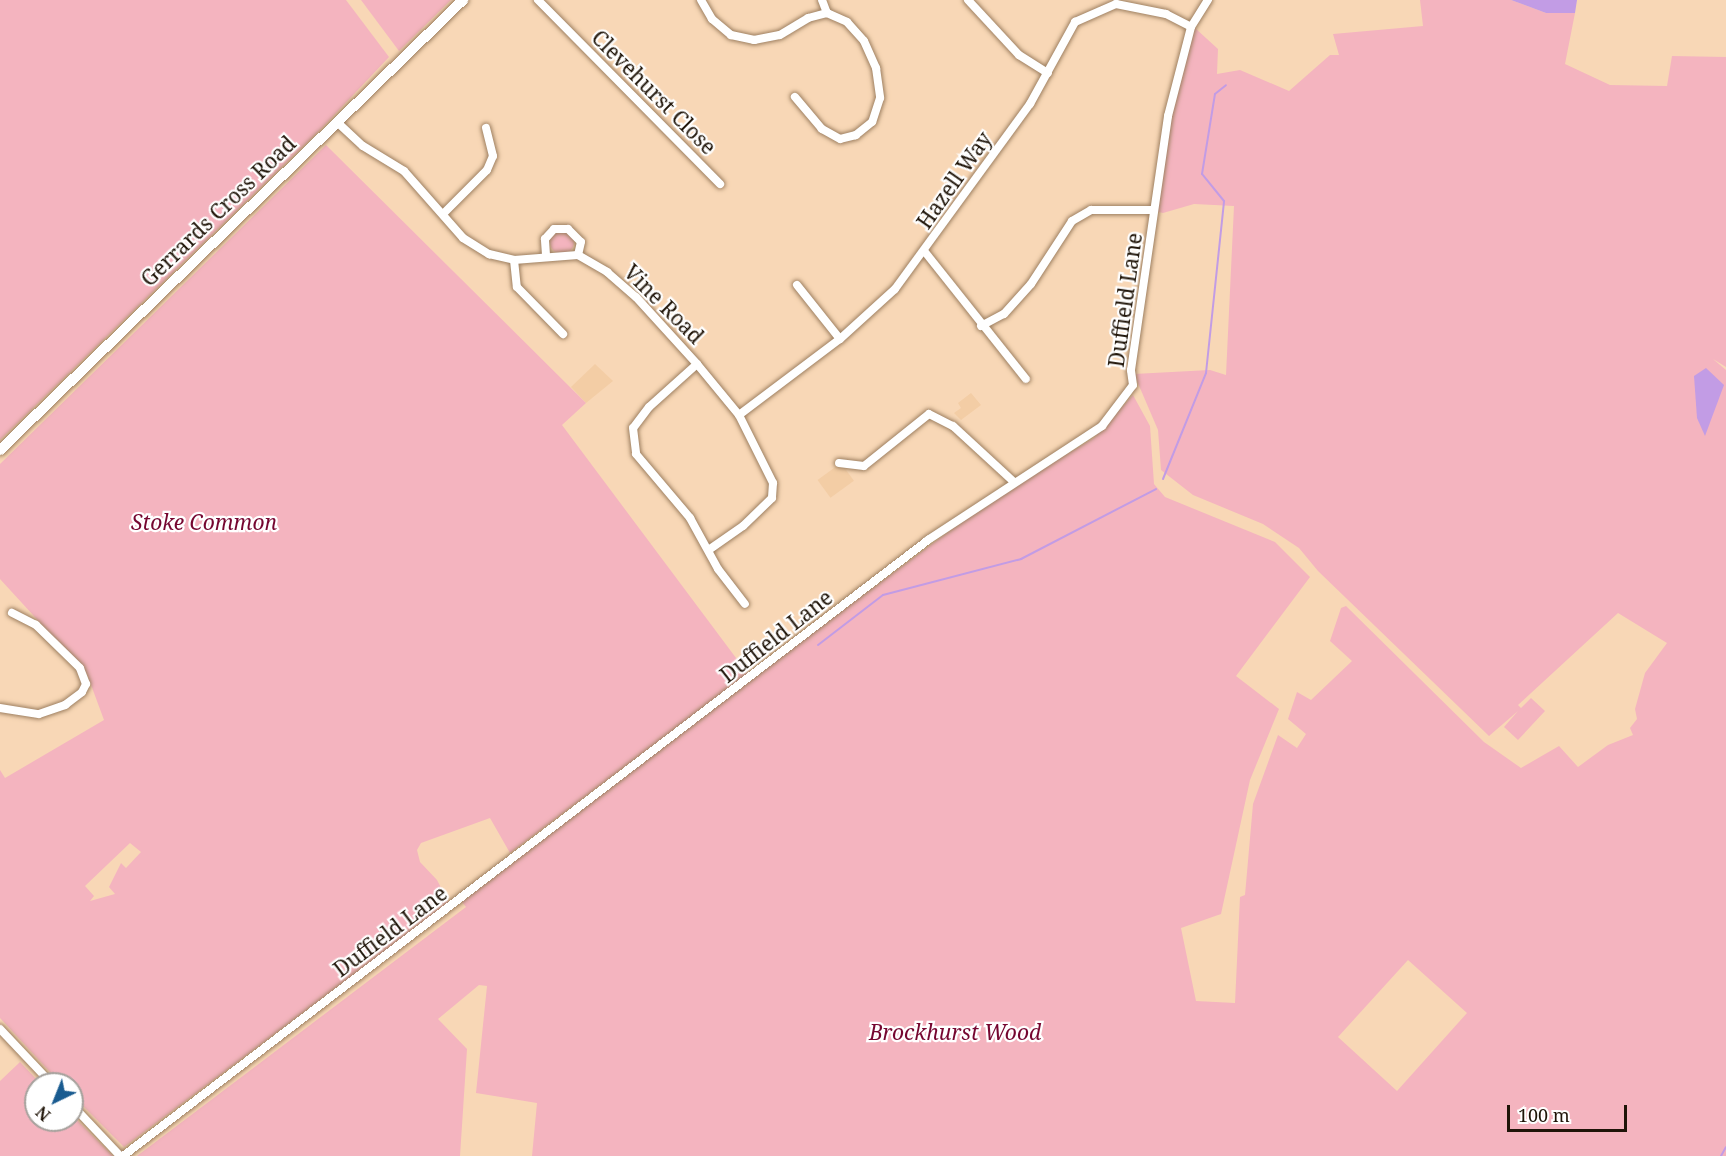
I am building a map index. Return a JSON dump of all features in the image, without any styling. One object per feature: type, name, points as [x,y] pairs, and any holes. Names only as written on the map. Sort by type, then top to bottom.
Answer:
[{"type":"main road","name":"Gerrards Cross Road","points":[[0,450],[463,0]]},
{"type":"street","name":"Clevehurst Close","points":[[538,0],[720,184]]},
{"type":"street","points":[[701,0],[712,19],[731,35],[754,40],[780,35],[808,18],[827,14],[847,22],[864,41],[876,68],[880,98],[872,122],[856,135],[840,139],[822,129],[795,97]]},
{"type":"street","points":[[822,0],[827,14]]},
{"type":"street","points":[[968,0],[1019,55],[1048,73]]},
{"type":"street","name":"Duffield Lane","points":[[122,1156],[928,540],[1102,426],[1133,385],[1131,370],[1153,228],[1152,210],[1168,116],[1191,27],[1208,0]]},
{"type":"street","name":"Hazell Way","points":[[739,415],[840,339],[895,289],[925,252],[1048,73],[1075,22],[1114,2],[1166,14],[1191,27]]},
{"type":"street","points":[[337,122],[363,146],[404,171],[463,237],[480,249],[514,260],[546,255],[578,255],[581,242],[568,229],[554,229],[545,239],[546,255]]},
{"type":"street","points":[[443,214],[487,170],[493,156],[486,128]]},
{"type":"street","points":[[981,326],[1004,314],[1031,284],[1072,221],[1091,210],[1152,210]]},
{"type":"street","points":[[925,252],[981,326],[1026,379]]},
{"type":"street","name":"Vine Road","points":[[578,255],[607,272],[636,297],[697,364],[739,415],[773,483],[772,498],[743,526],[710,549]]},
{"type":"street","points":[[514,260],[517,287],[563,334]]},
{"type":"street","points":[[797,285],[840,339]]},
{"type":"street","name":"Vine Road","points":[[697,364],[649,407],[633,428],[636,453],[690,518],[710,549],[718,569],[745,604]]},
{"type":"street","points":[[839,463],[864,466],[929,414],[953,426],[1014,482]]},
{"type":"street","points":[[0,708],[26,714],[52,710],[82,692],[86,684],[80,668],[36,625],[12,613]]},
{"type":"street","points":[[0,1029],[41,1072]]},
{"type":"street","points":[[84,1117],[122,1156]]},
{"type":"shaded area","points":[[1511,0],[1577,0],[1575,13],[1546,13]]},
{"type":"shaded area","points":[[595,364],[613,381],[586,403],[571,387]]},
{"type":"shaded area","points":[[1706,368],[1724,385],[1705,436],[1697,418],[1694,376]]},
{"type":"shaded area","points":[[971,393],[981,405],[961,420],[954,413],[961,408],[958,403]]},
{"type":"shaded area","points":[[841,463],[854,481],[830,498],[818,480]]},
{"type":"green space","points":[[0,0],[346,0],[389,57],[323,127],[0,440]]},
{"type":"green space","points":[[361,0],[451,0],[399,51]]},
{"type":"green space","name":"Brockhurst Wood","points":[[1420,0],[1511,0],[1546,13],[1575,13],[1565,64],[1610,85],[1667,86],[1672,56],[1726,57],[1726,367],[1713,359],[1726,370],[1726,1156],[532,1156],[537,1103],[476,1093],[487,986],[479,985],[438,1019],[467,1049],[460,1156],[137,1156],[466,907],[462,902],[760,672],[994,498],[1094,438],[1133,395],[1150,426],[1154,484],[1165,497],[1275,542],[1310,577],[1236,676],[1279,709],[1250,780],[1221,914],[1181,928],[1196,1001],[1235,1003],[1240,897],[1245,895],[1253,804],[1278,735],[1297,748],[1306,734],[1288,719],[1297,692],[1311,700],[1352,661],[1330,641],[1341,608],[1346,606],[1484,742],[1521,768],[1559,746],[1578,767],[1608,745],[1633,735],[1630,728],[1637,719],[1635,709],[1645,673],[1667,643],[1618,613],[1518,705],[1521,708],[1531,698],[1545,711],[1518,740],[1504,727],[1518,711],[1489,736],[1318,571],[1299,548],[1263,524],[1193,495],[1161,470],[1158,430],[1134,374],[1210,370],[1226,375],[1234,206],[1194,204],[1163,213],[1155,211],[1170,117],[1195,28],[1218,49],[1217,74],[1240,70],[1289,91],[1330,55],[1339,55],[1333,34],[1423,26]],"holes":[[[1408,960],[1467,1013],[1397,1091],[1338,1037]]]},
{"type":"green space","name":"Stoke Common","points":[[326,145],[586,403],[562,425],[748,674],[510,853],[490,818],[421,843],[417,850],[420,862],[437,880],[449,903],[124,1147],[84,1107],[84,1072],[50,1072],[0,1018],[0,770],[5,778],[104,720],[87,674],[0,579],[0,464]],"holes":[[[130,843],[141,852],[126,868],[121,863],[109,887],[115,894],[90,901],[94,896],[85,886]]]},
{"type":"green space","points":[[562,230],[567,231],[573,237],[573,247],[567,253],[562,254],[557,253],[551,247],[550,242],[551,237],[557,231]]},
{"type":"green space","points":[[20,1062],[30,1072],[24,1072],[24,1132],[84,1132],[84,1127],[113,1156],[0,1156],[0,1081]]},
{"type":"waterway","points":[[1163,479],[1206,373],[1224,201],[1202,174],[1215,94],[1226,85]]},
{"type":"waterway","points":[[818,645],[883,595],[1021,559],[1156,489]]},
{"type":"waterway","points":[[1721,1156],[1726,1147]]}]
